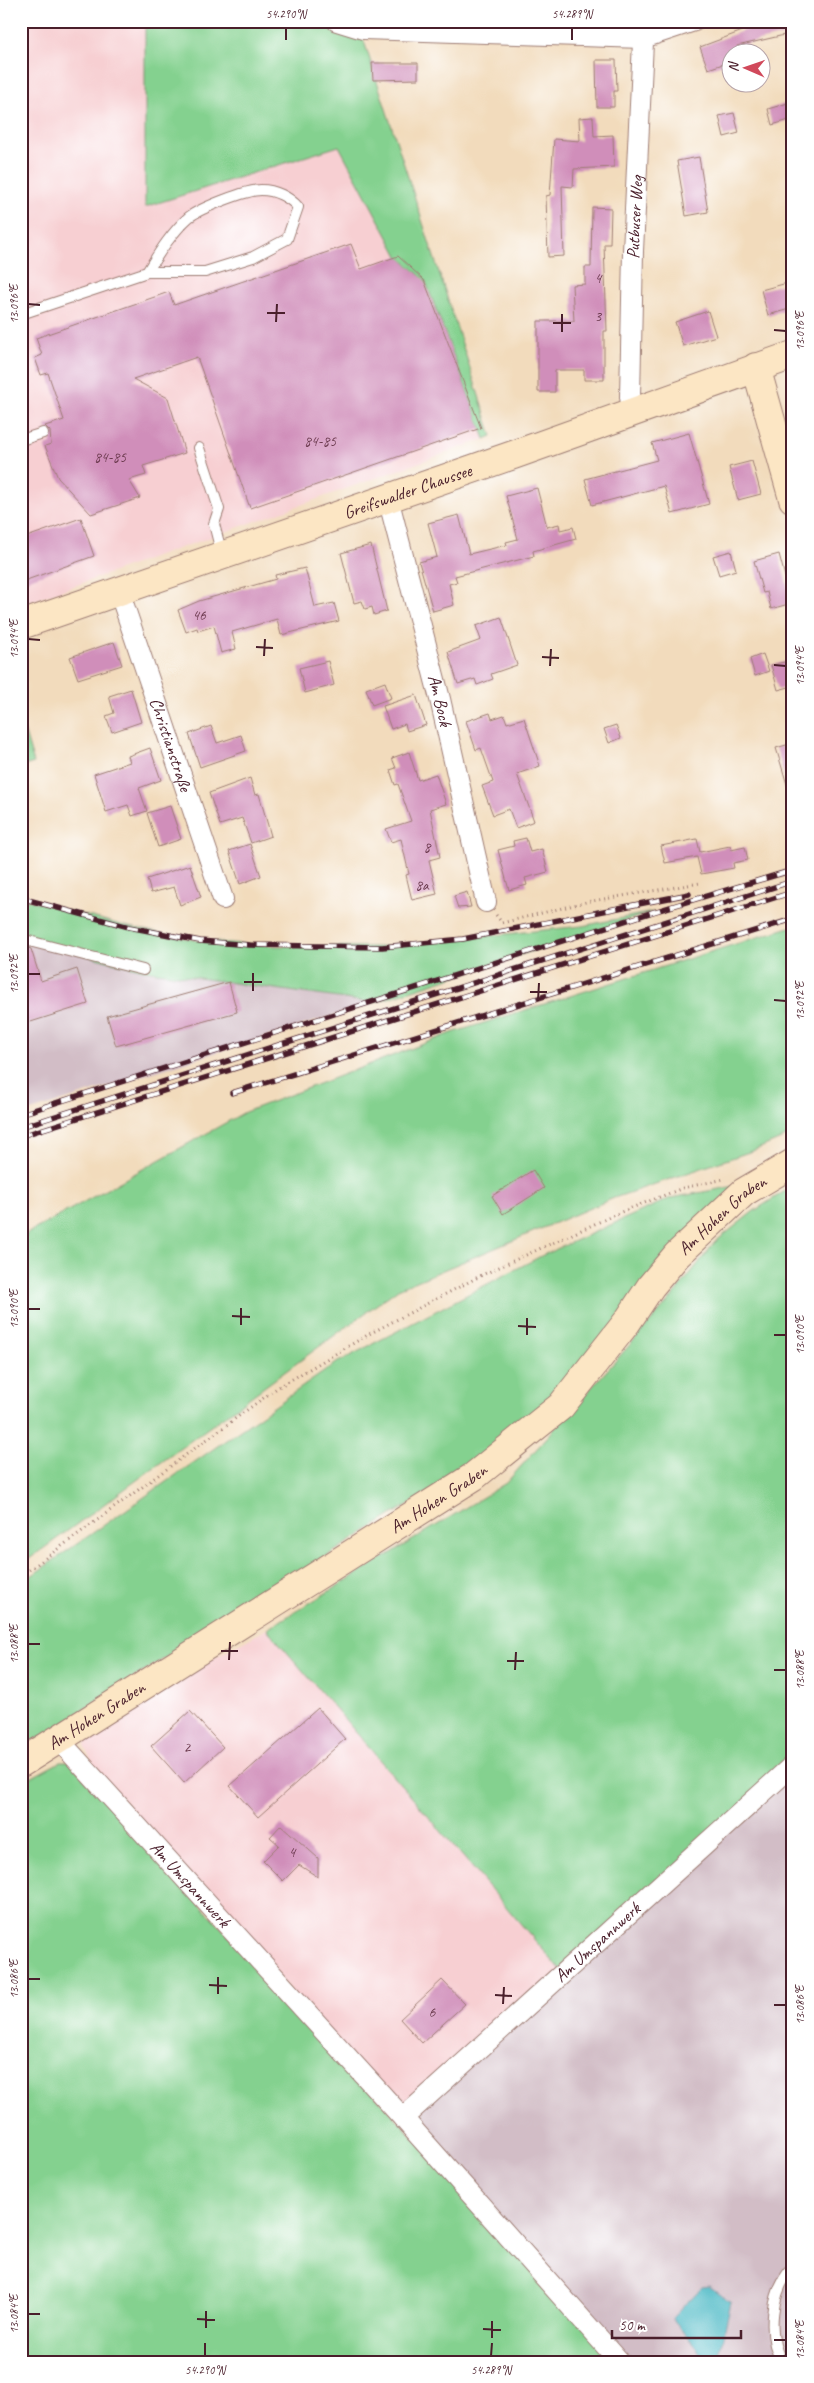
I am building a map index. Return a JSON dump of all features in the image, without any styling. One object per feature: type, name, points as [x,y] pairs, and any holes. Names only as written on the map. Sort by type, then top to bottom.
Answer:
[{"type":"street","points":[[337,21],[363,29],[643,30],[694,21]]},
{"type":"street","name":"Putbuser Weg","points":[[633,413],[630,397],[633,251],[643,30]]},
{"type":"street","name":"Greifswalder Chaussee","points":[[21,626],[633,413],[793,355]]},
{"type":"street","points":[[756,367],[793,499]]},
{"type":"street","name":"Am Bock","points":[[388,498],[440,700],[486,902]]},
{"type":"street","name":"Christianstraße","points":[[119,592],[222,900]]},
{"type":"street","name":"Am Hohen Graben","points":[[21,1763],[472,1477],[516,1444],[562,1406],[627,1322],[651,1286],[678,1255],[744,1192],[793,1163]]},
{"type":"street","name":"Am Umspannwerk","points":[[59,1740],[403,2118],[620,2362]]},
{"type":"street","name":"Am Umspannwerk","points":[[403,2118],[793,1766]]},
{"type":"lane","points":[[21,314],[147,272],[205,272],[253,258],[287,238],[298,207],[289,197],[260,190],[217,202],[190,217],[167,242],[147,272]]},
{"type":"lane","points":[[21,440],[43,433]]},
{"type":"lane","points":[[199,448],[219,509],[214,524],[222,556]]},
{"type":"lane","points":[[21,939],[143,970]]},
{"type":"lane","points":[[782,2362],[778,2354],[774,2334],[773,2310],[782,2282],[793,2267]]},
{"type":"path","points":[[486,902],[502,923],[586,902],[700,883]]},
{"type":"path","points":[[21,1576],[277,1388],[370,1333],[484,1274],[622,1212],[683,1188],[732,1177]]},
{"type":"shaded area","points":[[21,21],[145,21],[145,207],[339,145],[398,256],[424,280],[485,439],[21,605]]},
{"type":"shaded area","points":[[21,939],[143,970],[373,1003],[21,1114]]},
{"type":"shaded area","points":[[267,1629],[563,1973],[403,2118],[95,1768],[84,1746],[92,1724]]},
{"type":"shaded area","points":[[793,1765],[793,2362],[620,2362],[403,2118]]},
{"type":"green space","points":[[145,21],[318,21],[363,38],[492,436],[485,439],[425,280],[398,256],[339,146],[145,207]]},
{"type":"green space","points":[[21,720],[34,763],[21,767]]},
{"type":"green space","points":[[21,898],[129,927],[200,941],[277,946],[382,947],[582,926],[653,912],[373,1003],[143,970],[21,939]]},
{"type":"green space","points":[[793,926],[793,1134],[755,1150],[614,1198],[398,1289],[21,1565],[21,1237],[245,1112],[452,1033]]},
{"type":"green space","points":[[735,1186],[543,1410],[490,1453],[21,1749],[21,1583],[338,1362],[543,1255],[671,1198]]},
{"type":"green space","points":[[793,1186],[793,1765],[563,1973],[267,1629],[506,1483],[669,1301],[715,1242],[754,1211]]},
{"type":"green space","points":[[60,1762],[69,1762],[620,2362],[21,2362],[21,1783]]},
{"type":"water","points":[[709,2286],[731,2302],[718,2359],[709,2362],[672,2318],[702,2287]]},
{"type":"building","points":[[771,21],[791,21],[793,33],[754,42],[722,42],[722,64],[708,69],[700,47],[753,27],[772,23]]},
{"type":"building","points":[[596,60],[616,60],[617,91],[614,91],[614,107],[597,107]]},
{"type":"building","points":[[372,63],[418,63],[418,79],[373,80]]},
{"type":"building","points":[[788,103],[793,119],[772,125],[768,109]]},
{"type":"building","points":[[734,113],[739,133],[724,137],[719,116]]},
{"type":"building","points":[[593,117],[594,136],[613,135],[614,167],[574,169],[573,187],[562,186],[564,256],[548,257],[546,196],[550,195],[554,139],[580,141],[579,118]]},
{"type":"building","points":[[699,157],[708,212],[686,216],[677,161]]},
{"type":"building","points":[[592,207],[611,208],[610,244],[604,244],[607,331],[604,331],[604,380],[584,380],[584,370],[555,370],[555,392],[538,392],[538,321],[574,321],[572,285],[585,284],[585,267],[591,267]]},
{"type":"building","points":[[351,244],[361,269],[398,256],[424,280],[481,428],[250,508],[197,357],[133,379],[168,398],[185,453],[143,466],[146,475],[129,480],[140,498],[91,514],[58,478],[45,446],[51,444],[50,431],[45,426],[64,420],[48,373],[41,375],[35,358],[42,355],[36,338],[169,292],[174,305]]},
{"type":"building","points":[[791,282],[793,308],[768,315],[761,290]]},
{"type":"building","points":[[708,311],[716,336],[683,346],[675,322]]},
{"type":"building","points":[[689,433],[709,504],[672,514],[664,486],[592,505],[585,479],[657,460],[652,443]]},
{"type":"building","points":[[752,461],[761,494],[738,500],[729,467]]},
{"type":"building","points":[[537,488],[547,527],[559,524],[560,530],[573,527],[576,539],[533,551],[534,556],[455,576],[457,582],[449,584],[454,605],[433,611],[419,562],[437,557],[428,523],[459,515],[469,554],[507,545],[506,542],[518,539],[506,496]]},
{"type":"building","points":[[81,518],[94,556],[21,582],[21,539]]},
{"type":"building","points":[[371,545],[387,611],[374,615],[372,607],[365,609],[362,601],[354,603],[341,553]]},
{"type":"building","points":[[731,551],[736,570],[719,575],[713,556]]},
{"type":"building","points":[[779,554],[792,603],[771,609],[767,592],[763,593],[754,561]]},
{"type":"building","points":[[305,568],[315,607],[334,603],[339,621],[281,635],[277,619],[232,632],[236,649],[221,653],[214,626],[198,631],[197,628],[186,632],[178,610],[199,601],[276,579],[275,575]]},
{"type":"building","points":[[501,617],[517,665],[491,674],[493,679],[477,685],[475,679],[458,684],[448,652],[481,640],[476,626]]},
{"type":"building","points":[[114,642],[122,665],[78,679],[70,657]]},
{"type":"building","points":[[763,654],[769,671],[755,676],[750,659]]},
{"type":"building","points":[[793,660],[793,686],[778,690],[771,665]]},
{"type":"building","points":[[328,661],[334,685],[305,693],[299,668]]},
{"type":"building","points":[[385,682],[391,698],[372,705],[366,689]]},
{"type":"building","points":[[131,689],[141,722],[112,732],[106,716],[114,713],[109,696]]},
{"type":"building","points":[[416,695],[426,725],[407,731],[405,724],[391,729],[383,706]]},
{"type":"building","points":[[490,713],[492,719],[504,715],[507,723],[524,718],[540,766],[517,774],[534,821],[516,828],[509,809],[493,815],[482,786],[493,782],[481,748],[476,750],[466,721]]},
{"type":"building","points":[[616,725],[621,738],[609,743],[604,729]]},
{"type":"building","points":[[211,726],[217,743],[241,735],[246,751],[200,767],[189,734]]},
{"type":"building","points":[[793,743],[793,791],[789,791],[776,748]]},
{"type":"building","points":[[150,748],[161,780],[139,788],[147,811],[132,816],[128,805],[106,812],[94,774],[130,762],[128,756]]},
{"type":"building","points":[[409,752],[418,780],[436,774],[446,804],[430,809],[440,857],[429,860],[437,894],[412,900],[406,875],[409,874],[401,839],[391,842],[386,829],[411,821],[398,784],[395,785],[390,770],[396,768],[392,758]]},
{"type":"building","points":[[250,778],[255,795],[259,794],[271,836],[251,843],[242,818],[220,825],[209,793]]},
{"type":"building","points":[[170,806],[181,839],[158,847],[147,813]]},
{"type":"building","points":[[526,838],[530,852],[542,849],[548,872],[525,878],[527,885],[509,890],[498,850],[514,846],[513,841]]},
{"type":"building","points":[[697,839],[700,852],[730,846],[731,850],[745,847],[748,860],[733,863],[734,868],[701,874],[697,857],[665,863],[661,846]]},
{"type":"building","points":[[250,844],[261,876],[240,884],[229,851]]},
{"type":"building","points":[[190,865],[201,897],[180,905],[174,887],[151,893],[147,879]]},
{"type":"building","points":[[467,892],[471,907],[458,908],[454,896]]},
{"type":"building","points":[[21,946],[31,949],[41,981],[77,969],[88,1004],[21,1025]]},
{"type":"building","points":[[229,982],[237,1012],[116,1046],[107,1016]]},
{"type":"building","points":[[533,1170],[544,1188],[503,1214],[492,1196]]},
{"type":"building","points":[[318,1708],[345,1739],[258,1817],[230,1786]]},
{"type":"building","points":[[190,1711],[223,1747],[184,1783],[151,1746]]},
{"type":"building","points":[[281,1825],[318,1858],[318,1877],[299,1865],[283,1881],[263,1861],[279,1845],[270,1837]]},
{"type":"building","points":[[442,1980],[465,2004],[422,2043],[400,2019]]},
{"type":"railway","points":[[21,1114],[653,912],[793,870]]},
{"type":"railway","points":[[21,1127],[793,881]]},
{"type":"railway","points":[[21,1136],[793,892]]},
{"type":"railway","points":[[21,898],[129,927],[200,941],[250,945],[382,947],[463,939],[689,894]]},
{"type":"railway","points":[[232,1093],[793,919]]}]
